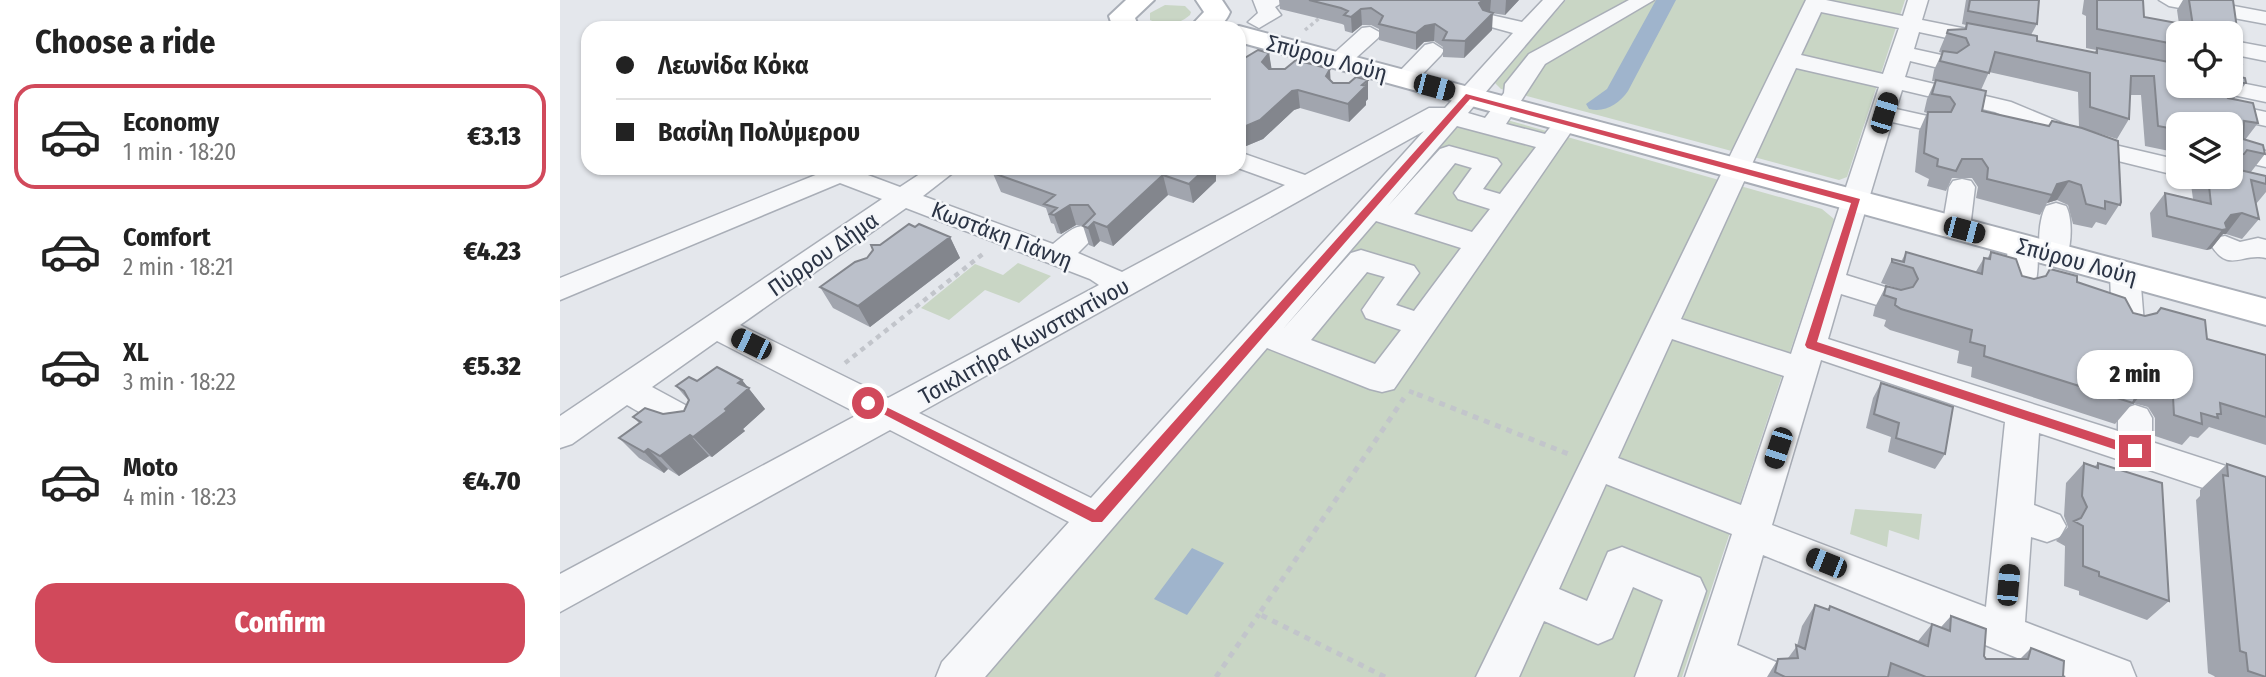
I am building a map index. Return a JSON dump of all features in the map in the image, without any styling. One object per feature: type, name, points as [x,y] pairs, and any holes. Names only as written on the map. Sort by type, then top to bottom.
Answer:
[{"type":"street","points":[[2169,0],[2266,18]]},
{"type":"street","points":[[1249,28],[1270,15],[1262,2],[1275,1]]},
{"type":"street","points":[[1499,117],[1516,94],[1517,84],[1537,59],[1643,1]]},
{"type":"street","points":[[1497,677],[1815,2],[1900,59],[2003,107],[2055,137],[2121,146],[2166,163]]},
{"type":"street","points":[[1491,21],[1538,9]]},
{"type":"street","points":[[1275,338],[1383,214],[1460,106],[1538,9]]},
{"type":"street","name":"Σπύρου Λούη","points":[[1249,28],[1331,68],[1405,79],[1460,106],[1499,117],[1558,133],[1735,168],[2266,312]]},
{"type":"street","points":[[1331,68],[1370,33]]},
{"type":"street","points":[[1900,59],[2001,37]]},
{"type":"street","points":[[1405,79],[1433,50]]},
{"type":"street","points":[[2243,50],[2266,54]]},
{"type":"street","points":[[1787,59],[1900,59],[1947,63]]},
{"type":"street","points":[[1900,59],[1932,124]]},
{"type":"street","points":[[1761,677],[1709,666],[1900,59]]},
{"type":"street","points":[[2243,90],[2266,95]]},
{"type":"street","name":"Τσικλιτήρα Κωνσταντίνου","points":[[560,594],[890,414],[1112,279],[1294,179],[1438,113],[1460,106]]},
{"type":"street","points":[[2224,110],[2266,119]]},
{"type":"street","points":[[1275,338],[1382,380],[1558,133]]},
{"type":"street","points":[[1383,214],[1449,154],[1488,164],[1467,193],[1507,205]]},
{"type":"street","points":[[2243,154],[2266,159]]},
{"type":"street","points":[[1246,162],[1294,179]]},
{"type":"street","name":"Κωστάκη Γιάννη","points":[[560,290],[838,175]]},
{"type":"street","name":"Κωστάκη Γιάννη","points":[[843,175],[1112,279]]},
{"type":"street","name":"Πύρρου Δήμα","points":[[560,434],[936,175]]},
{"type":"street","points":[[1956,228],[1962,187]]},
{"type":"street","points":[[2054,255],[2056,212]]},
{"type":"street","points":[[1383,214],[1479,244]]},
{"type":"street","points":[[1057,256],[1084,233]]},
{"type":"street","points":[[2225,245],[2235,253],[2258,247],[2266,248]]},
{"type":"street","points":[[2020,288],[2023,246]]},
{"type":"street","points":[[824,253],[856,266]]},
{"type":"street","points":[[957,677],[1097,518],[1275,338],[1361,260],[1404,274],[1377,310],[1421,325]]},
{"type":"street","points":[[2125,274],[2128,324]]},
{"type":"street","points":[[1830,281],[1890,299]]},
{"type":"street","points":[[1663,324],[2015,401],[2135,435],[2266,494]]},
{"type":"street","points":[[716,327],[1097,518]]},
{"type":"street","points":[[626,389],[688,422]]},
{"type":"street","points":[[1995,642],[2030,520],[2015,401]]},
{"type":"street","points":[[1597,465],[1751,529],[1995,642],[2115,677]]},
{"type":"street","points":[[1534,597],[1598,625],[1622,564],[1686,591],[1656,677]]},
{"type":"path","points":[[823,381],[1006,236]]},
{"type":"path","points":[[1382,380],[1597,465]]},
{"type":"path","points":[[1216,677],[1409,391]]},
{"type":"path","points":[[1259,614],[1385,677]]},
{"type":"green space","points":[[1566,0],[1905,0],[1847,177],[1839,180],[1501,89],[1495,83]]},
{"type":"green space","points":[[1165,5],[1185,6],[1191,12],[1181,21],[1152,21],[1150,13]]},
{"type":"green space","points":[[1493,116],[1822,209],[1834,219],[1682,677],[983,677],[1466,117]]},
{"type":"green space","points":[[1018,263],[1051,276],[1019,303],[985,290],[949,320],[921,308],[975,264],[1003,275]]},
{"type":"green space","points":[[1855,509],[1922,514],[1919,540],[1889,530],[1887,547],[1850,534]]},
{"type":"water","points":[[1192,548],[1224,563],[1187,615],[1154,599]]},
{"type":"building","points":[[1309,0],[1484,0],[1479,3],[1483,10],[1493,13],[1465,41],[1443,40],[1447,32],[1435,24],[1425,26],[1416,33],[1379,24],[1383,16],[1371,8],[1361,9],[1351,17],[1344,15],[1348,11],[1341,8]]},
{"type":"building","points":[[1970,0],[2039,0],[2037,24],[1968,11]]},
{"type":"building","points":[[2097,0],[2143,0],[2144,17],[2166,21],[2166,42],[2097,29]]},
{"type":"building","points":[[2189,0],[2233,0],[2236,21],[2192,21]]},
{"type":"building","points":[[1967,23],[2037,36],[2037,41],[2097,53],[2097,48],[2166,61],[2166,98],[2228,98],[2253,103],[2258,123],[2244,121],[2243,139],[2243,112],[2166,112],[2166,128],[2158,126],[2154,76],[2131,76],[2129,119],[2090,107],[2090,73],[1995,52],[1989,73],[1940,61],[1943,51],[1957,53],[1969,45],[1966,38],[1947,33],[1948,30],[1966,29]]},
{"type":"building","points":[[1258,50],[1269,53],[1262,62],[1269,69],[1285,69],[1296,60],[1330,69],[1326,76],[1333,83],[1349,83],[1356,77],[1368,80],[1362,85],[1366,86],[1348,104],[1298,90],[1292,91],[1260,120],[1246,126],[1246,57]]},
{"type":"building","points":[[1936,80],[1986,91],[1982,111],[2049,126],[2052,121],[2118,141],[2120,205],[2105,201],[2105,209],[2086,204],[2081,185],[2069,181],[2057,184],[2052,195],[1987,179],[1988,168],[1982,159],[1962,159],[1956,171],[1937,166],[1938,159],[1924,153],[1928,112],[1951,112],[1955,104],[1950,97],[1932,94]]},
{"type":"building","points":[[2243,139],[2263,145],[2265,154],[2247,150],[2244,154]]},
{"type":"building","points":[[2243,171],[2266,176],[2266,184],[2251,180],[2259,219],[2242,213],[2231,215],[2225,223],[2227,229],[2222,230],[2167,216],[2165,193],[2211,204],[2209,189],[2243,189]]},
{"type":"building","points":[[999,175],[1163,175],[1107,227],[1094,222],[1088,228],[1083,226],[1095,214],[1088,205],[1070,205],[1054,215],[1050,214],[1057,208],[1044,204],[1055,195]]},
{"type":"building","points":[[1163,175],[1199,175],[1189,184]]},
{"type":"building","points":[[909,224],[915,227],[919,224],[950,237],[858,306],[820,287],[855,262],[867,258],[873,250],[871,245],[880,245]]},
{"type":"building","points":[[1906,252],[1982,274],[1984,258],[1990,259],[1991,252],[2016,259],[2022,276],[2034,279],[2046,276],[2050,269],[2077,276],[2077,282],[2125,298],[2133,313],[2145,316],[2157,313],[2161,308],[2205,320],[2207,339],[2266,355],[2266,417],[2220,403],[2221,414],[2217,414],[2218,418],[2201,413],[2202,424],[2174,415],[2173,397],[2166,386],[2152,382],[2140,386],[2133,403],[1984,356],[1985,346],[1970,342],[1972,330],[1901,309],[1895,305],[1896,299],[1884,295],[1886,286],[1901,290],[1913,287],[1918,279],[1913,268],[1892,262],[1892,259],[1904,262]]},
{"type":"building","points":[[717,367],[742,380],[738,383],[749,388],[725,409],[727,411],[693,437],[690,435],[660,456],[648,449],[644,452],[619,438],[641,422],[633,417],[645,408],[663,414],[684,411],[689,400],[684,391],[676,386],[689,377],[697,381]]},
{"type":"building","points":[[1881,383],[1953,407],[1945,454],[1896,438],[1899,423],[1874,414]]},
{"type":"building","points":[[2084,463],[2098,468],[2098,463],[2162,483],[2169,601],[2099,576],[2099,572],[2083,566],[2083,526],[2074,521],[2081,518],[2087,507],[2082,496]]},
{"type":"building","points":[[2227,464],[2266,477],[2266,677],[2248,671],[2246,653],[2240,651],[2223,475],[2228,476]]},
{"type":"building","points":[[1815,605],[1829,610],[1830,606],[1928,646],[1932,624],[1950,631],[1951,616],[1986,629],[1986,659],[2028,659],[2031,648],[2064,661],[2065,677],[1926,677],[1891,663],[1888,677],[1785,677],[1775,672],[1778,659],[1798,658],[1796,645],[1805,649]]},
{"type":"waterway","points":[[1597,104],[1617,91],[1666,0]]},
{"type":"route","points":[[868,403],[1097,518],[1469,96],[1856,201],[1811,345],[2135,451]]}]
